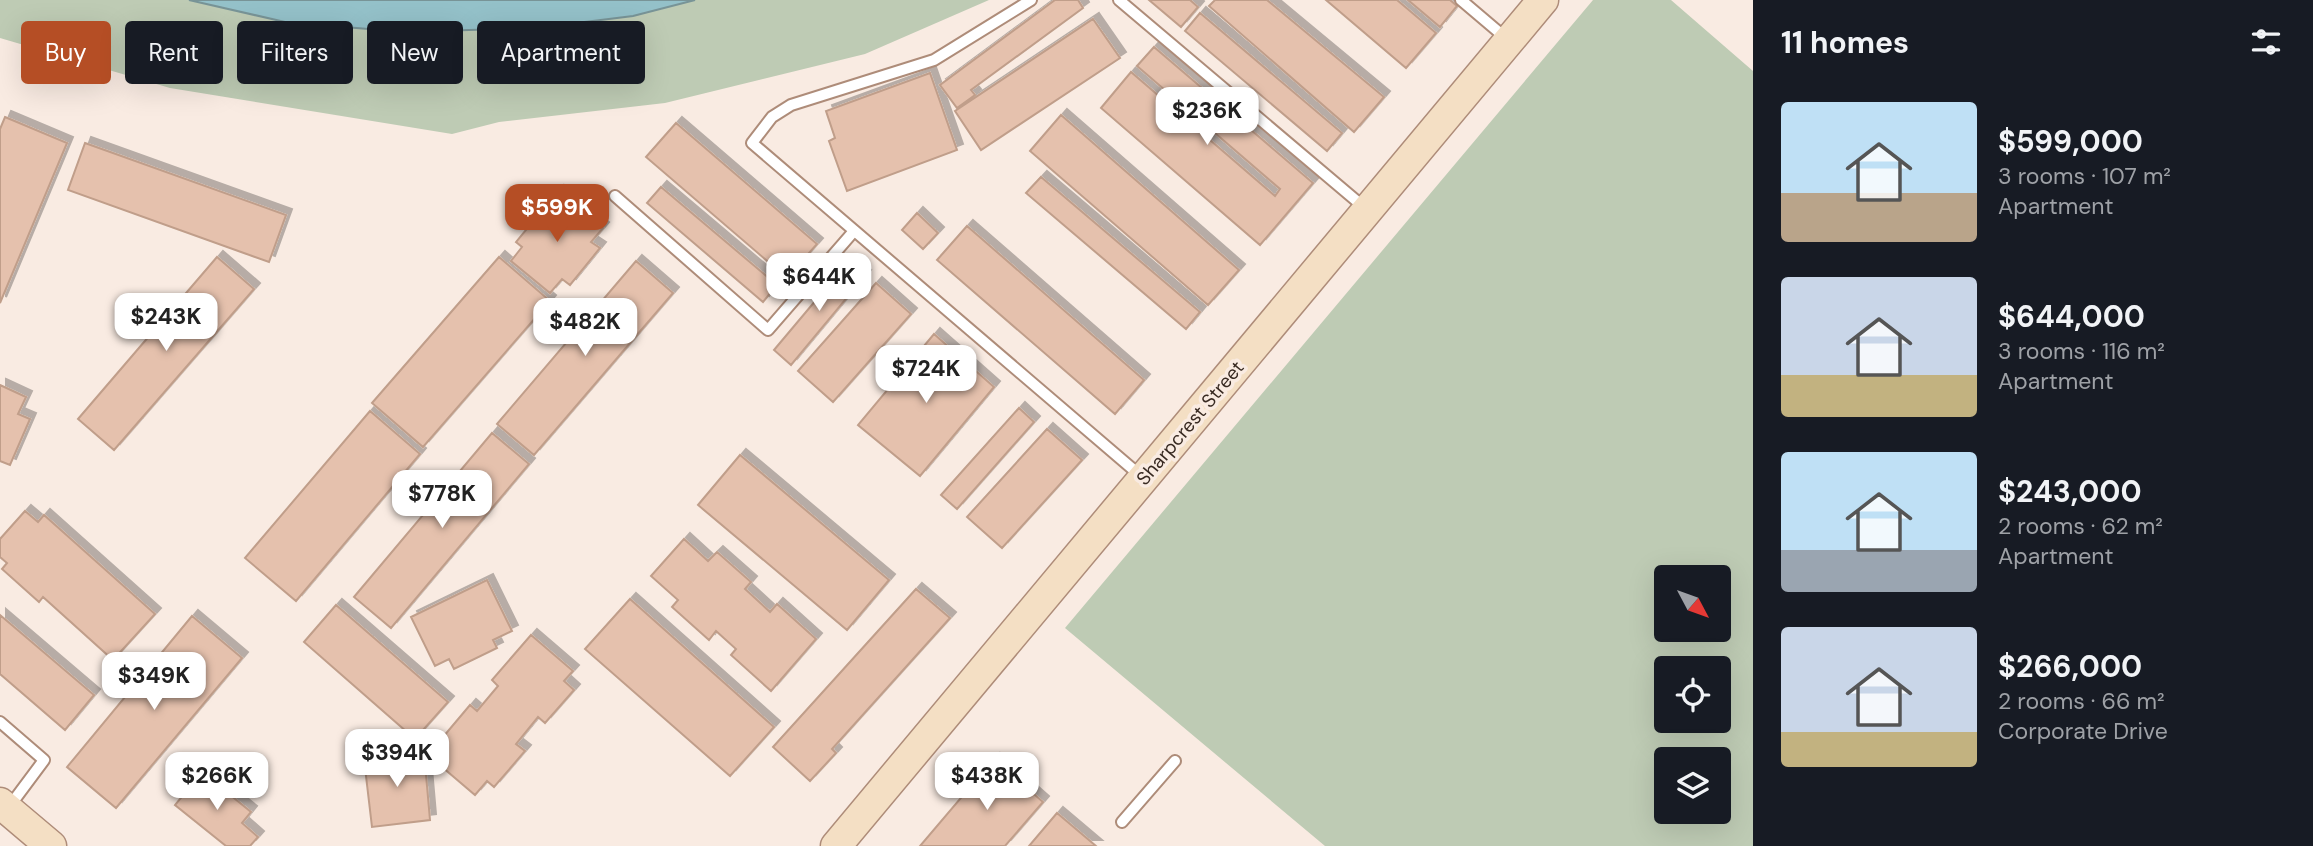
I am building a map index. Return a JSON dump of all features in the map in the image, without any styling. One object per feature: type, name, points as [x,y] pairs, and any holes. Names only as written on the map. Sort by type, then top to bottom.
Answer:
[{"type":"street","name":"Sharpcrest Street","points":[[836,846],[1543,0]]},
{"type":"street","points":[[4,806],[51,846]]},
{"type":"lane","points":[[1031,0],[934,60],[791,105],[772,117],[752,143],[1144,478]]},
{"type":"lane","points":[[1118,0],[1368,210]]},
{"type":"lane","points":[[1461,0],[1509,41]]},
{"type":"lane","points":[[615,196],[768,330],[854,230]]},
{"type":"lane","points":[[0,722],[44,760],[4,806]]},
{"type":"lane","points":[[1122,822],[1175,761]]},
{"type":"green space","points":[[0,0],[989,0],[865,54],[665,103],[499,122],[452,134],[156,84],[223,84],[223,21],[125,21],[125,75],[111,71],[111,21],[21,21],[21,44],[0,38]]},
{"type":"green space","points":[[1593,0],[1671,0],[1753,71],[1753,846],[1325,846],[1065,628]]},
{"type":"water","points":[[189,0],[695,0],[633,16],[593,21],[477,21],[477,30],[463,30],[463,21],[367,21],[367,29],[353,28],[353,21],[281,21]]},
{"type":"building","points":[[1055,0],[1078,0],[1083,8],[971,90],[975,95],[957,108],[940,85]]},
{"type":"building","points":[[1149,0],[1190,0],[1198,7],[1181,27]]},
{"type":"building","points":[[1215,0],[1267,0],[1384,97],[1354,132],[1209,6]]},
{"type":"building","points":[[1326,0],[1397,0],[1436,33],[1406,68]]},
{"type":"building","points":[[1408,0],[1450,0],[1457,6],[1440,27]]},
{"type":"building","points":[[1200,13],[1342,133],[1327,151],[1185,31]]},
{"type":"building","points":[[1093,19],[1120,58],[981,150],[955,111]]},
{"type":"building","points":[[1154,47],[1313,183],[1260,245],[1101,108],[1131,72],[1275,196],[1280,189],[1137,66]]},
{"type":"building","points":[[930,73],[957,150],[847,191],[829,141],[835,138],[826,111]]},
{"type":"building","points":[[1061,115],[1239,270],[1208,305],[1030,151]]},
{"type":"building","points":[[5,117],[67,143],[0,303],[0,129]]},
{"type":"building","points":[[676,123],[817,244],[787,278],[646,157]]},
{"type":"building","points":[[85,143],[286,215],[269,262],[68,190]]},
{"type":"building","points":[[1041,177],[1200,312],[1186,329],[1026,193]]},
{"type":"building","points":[[661,187],[777,285],[763,302],[647,203]]},
{"type":"building","points":[[558,191],[603,228],[591,242],[600,248],[570,285],[562,279],[550,293],[511,261],[522,247],[516,242]]},
{"type":"building","points":[[917,213],[938,233],[923,249],[902,230]]},
{"type":"building","points":[[967,226],[1144,380],[1115,414],[937,260]]},
{"type":"building","points":[[217,257],[254,289],[114,450],[78,419]]},
{"type":"building","points":[[499,257],[550,301],[423,447],[372,403]]},
{"type":"building","points":[[636,261],[673,293],[534,455],[497,424]]},
{"type":"building","points":[[848,262],[865,276],[791,365],[774,350]]},
{"type":"building","points":[[876,283],[911,314],[833,402],[798,371]]},
{"type":"building","points":[[934,334],[994,387],[920,476],[858,425]]},
{"type":"building","points":[[0,385],[26,397],[18,414],[30,419],[10,465],[0,461]]},
{"type":"building","points":[[1019,408],[1034,422],[957,509],[941,495]]},
{"type":"building","points":[[370,411],[420,454],[296,601],[245,558]]},
{"type":"building","points":[[1047,429],[1082,460],[1002,548],[967,517]]},
{"type":"building","points":[[492,433],[529,464],[391,628],[354,597]]},
{"type":"building","points":[[740,455],[889,580],[847,630],[698,505]]},
{"type":"building","points":[[25,511],[38,522],[44,515],[155,614],[113,660],[43,597],[39,602],[2,569],[7,563],[0,557],[0,539]]},
{"type":"building","points":[[684,539],[708,561],[717,552],[751,582],[745,589],[770,612],[777,604],[816,639],[771,691],[731,655],[736,649],[716,631],[709,640],[672,607],[678,600],[651,576]]},
{"type":"building","points":[[487,580],[512,631],[493,640],[497,648],[454,669],[449,659],[435,666],[411,617]]},
{"type":"building","points":[[916,589],[950,618],[832,749],[836,753],[810,781],[773,747]]},
{"type":"building","points":[[630,599],[774,727],[730,776],[585,649]]},
{"type":"building","points":[[336,605],[448,702],[415,739],[304,642]]},
{"type":"building","points":[[0,615],[94,695],[65,730],[0,674]]},
{"type":"building","points":[[192,616],[242,658],[116,808],[67,767]]},
{"type":"building","points":[[531,635],[573,671],[564,681],[574,690],[545,723],[538,717],[516,744],[525,751],[494,787],[487,781],[475,795],[435,761],[445,749],[438,743],[470,705],[477,711],[498,686],[492,680]]},
{"type":"building","points":[[424,752],[430,820],[372,827],[364,759]]},
{"type":"building","points":[[994,759],[1043,802],[1005,846],[920,846]]},
{"type":"building","points":[[202,772],[251,812],[242,823],[258,837],[250,846],[226,846],[175,805]]},
{"type":"building","points":[[1057,813],[1096,846],[1029,846]]}]
